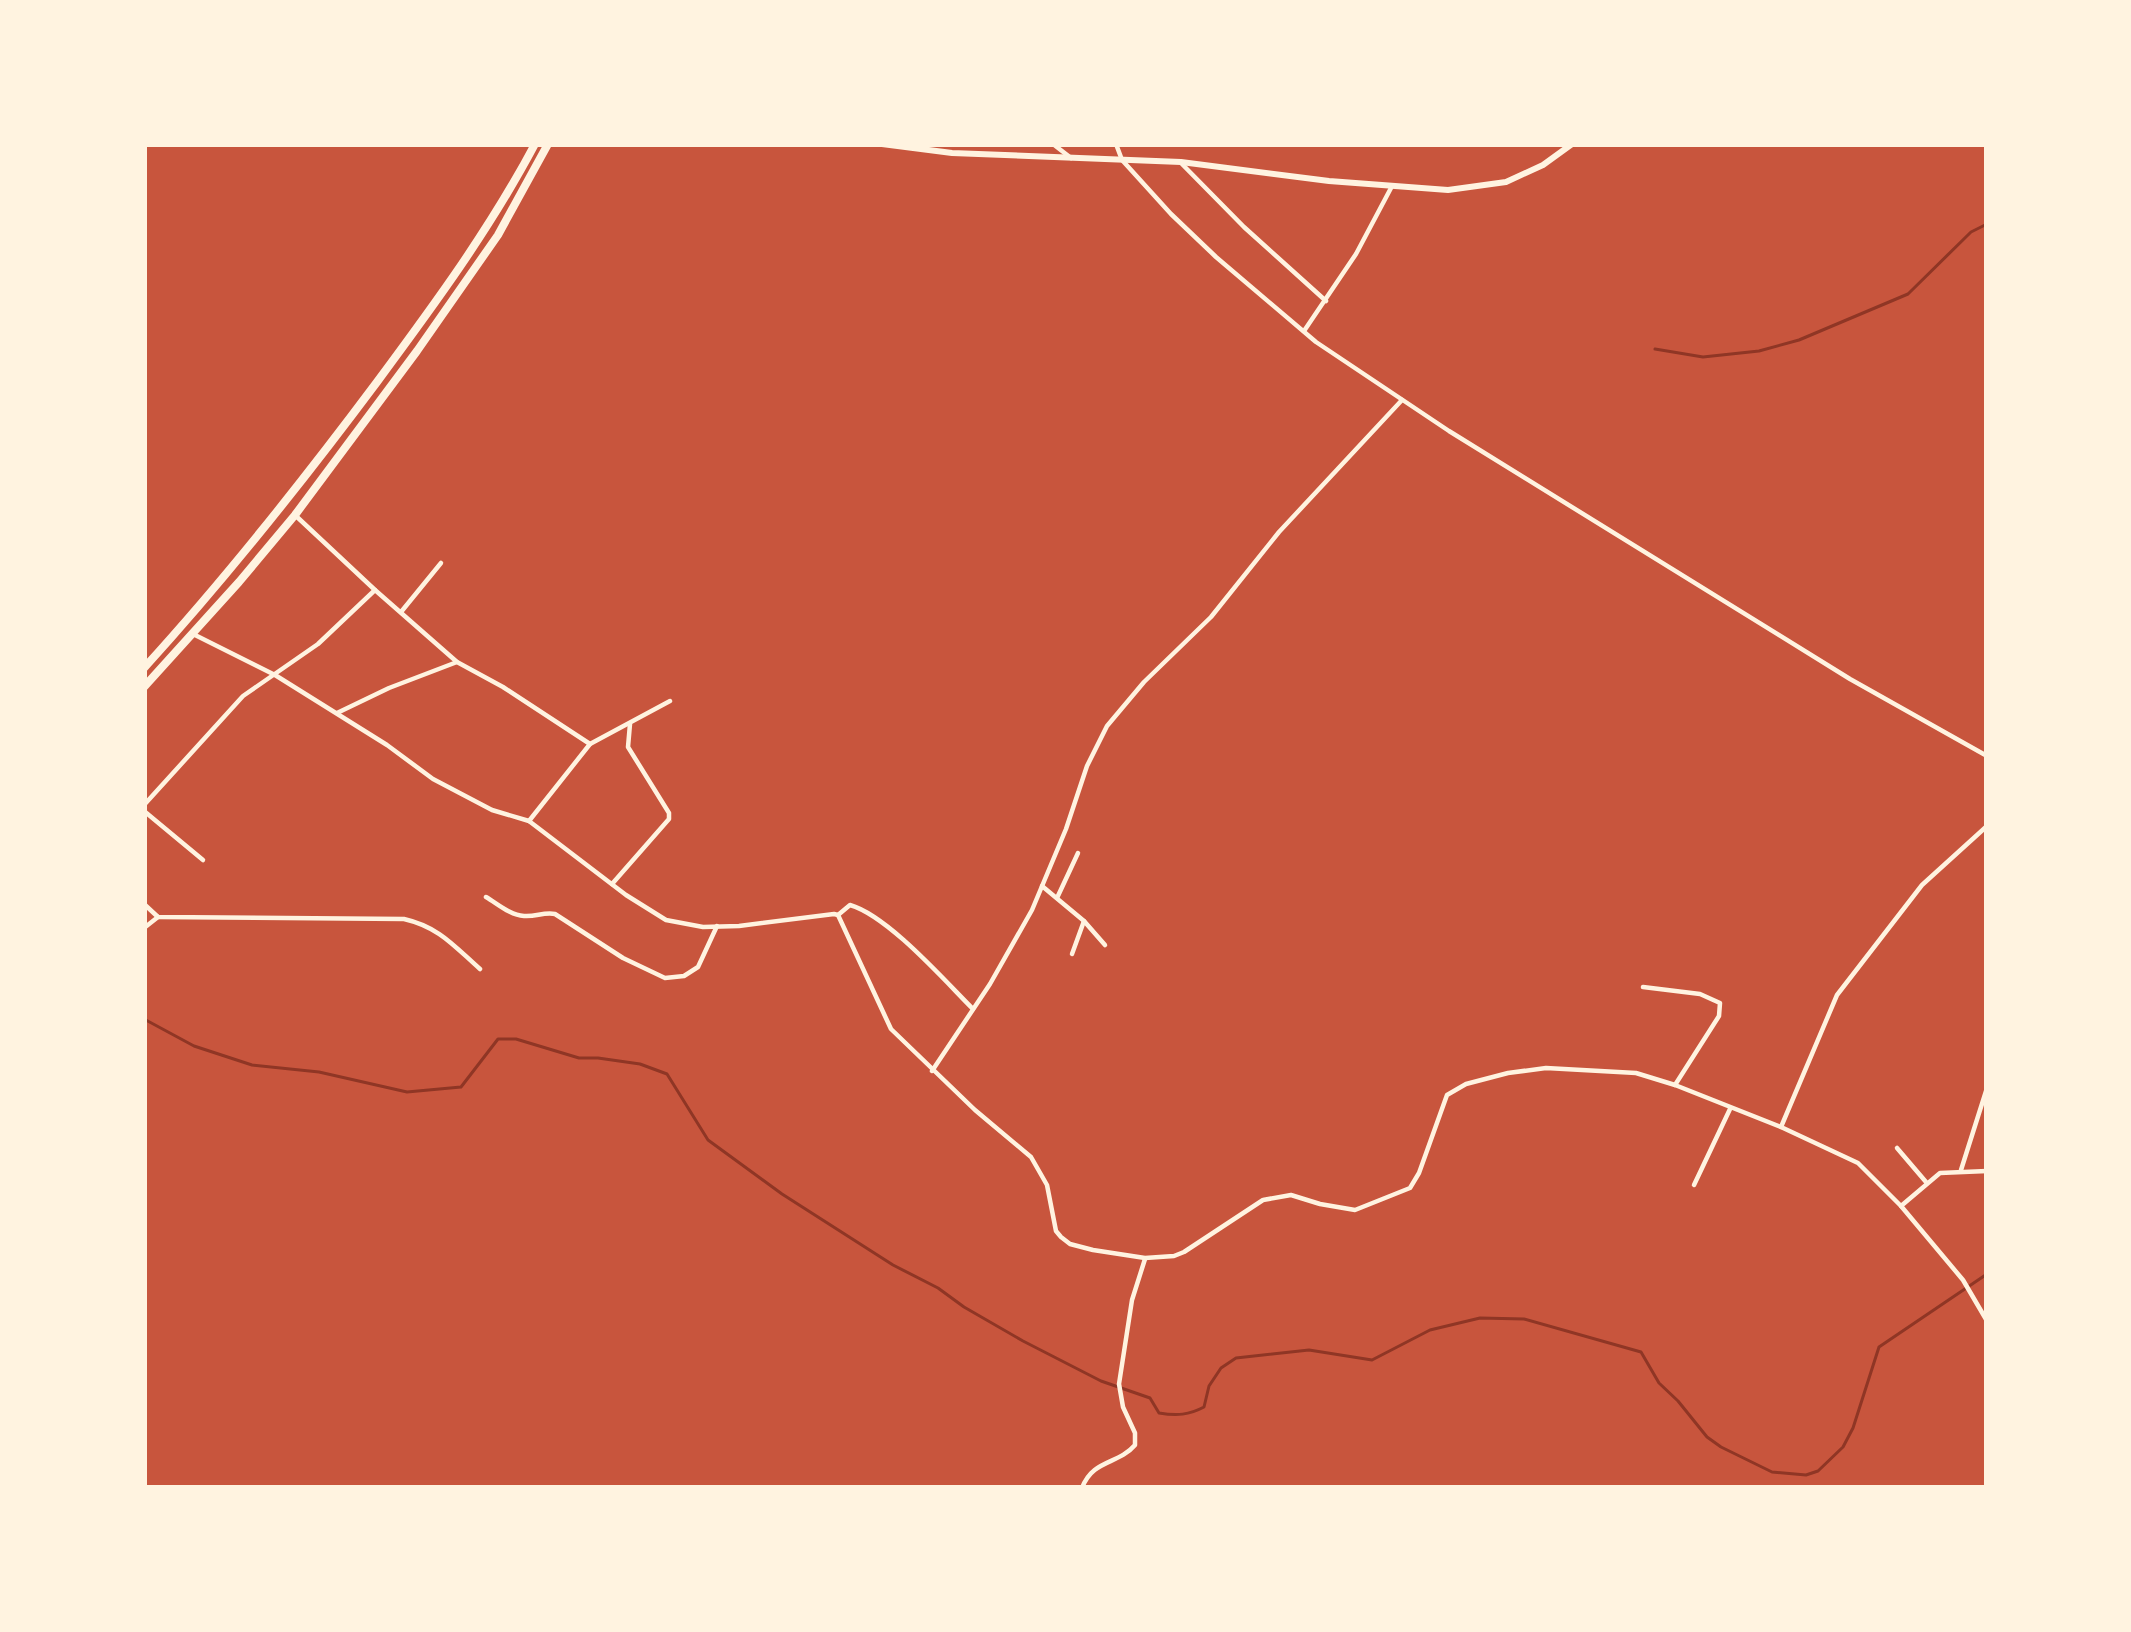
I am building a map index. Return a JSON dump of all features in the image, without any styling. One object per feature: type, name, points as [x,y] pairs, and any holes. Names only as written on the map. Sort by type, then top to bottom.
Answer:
[{"type":"highway","points":[[144,668],[247,551],[454,279],[535,144]]},
{"type":"highway","points":[[144,687],[295,514],[464,286],[516,206],[548,144]]},
{"type":"street","points":[[882,144],[952,153],[1181,162],[1448,190],[1498,184],[1543,165],[1572,144]]},
{"type":"street","points":[[1053,144],[1071,158]]},
{"type":"street","points":[[1116,144],[1122,160],[1216,257],[1304,331],[1402,400],[1850,679],[1987,757]]},
{"type":"street","points":[[1181,162],[1326,301]]},
{"type":"street","points":[[1304,331],[1356,254],[1392,185]]},
{"type":"street","points":[[932,1071],[1029,916],[1107,726],[1211,617],[1279,532],[1402,400]]},
{"type":"street","points":[[295,514],[457,662],[590,744]]},
{"type":"street","points":[[401,612],[441,563]]},
{"type":"street","points":[[203,860],[144,808],[243,696],[318,644],[375,590]]},
{"type":"street","points":[[193,634],[275,675],[433,779],[492,810],[529,821],[666,920],[690,926],[756,925],[838,915],[850,904],[858,906],[973,1009]]},
{"type":"street","points":[[337,713],[457,662]]},
{"type":"street","points":[[529,821],[590,744],[670,701]]},
{"type":"street","points":[[612,884],[669,819],[628,747],[630,724]]},
{"type":"street","points":[[1781,1126],[1837,995],[1922,885],[1987,826]]},
{"type":"street","points":[[1057,898],[1078,854]]},
{"type":"street","points":[[1042,886],[1106,944]]},
{"type":"street","points":[[486,897],[526,916],[555,914],[623,958],[665,978],[694,971],[717,926]]},
{"type":"street","points":[[144,904],[158,917]]},
{"type":"street","points":[[838,915],[891,1029],[1031,1157],[1043,1176],[1056,1231],[1065,1241],[1145,1258],[1179,1254],[1276,1196],[1299,1196],[1348,1210],[1410,1188],[1447,1095],[1466,1084],[1546,1068],[1625,1071],[1675,1084],[1858,1163],[1963,1280],[1987,1321]]},
{"type":"street","points":[[144,928],[158,917],[404,919],[437,930],[480,970]]},
{"type":"street","points":[[1072,954],[1084,921]]},
{"type":"street","points":[[1643,987],[1700,994],[1720,1003],[1719,1016],[1675,1084]]},
{"type":"street","points":[[1961,1170],[1987,1088]]},
{"type":"street","points":[[1694,1185],[1730,1108]]},
{"type":"street","points":[[1897,1148],[1926,1182]]},
{"type":"street","points":[[1901,1206],[1940,1173],[1987,1171]]},
{"type":"street","points":[[1082,1488],[1093,1468],[1127,1454],[1135,1445],[1136,1433],[1119,1388],[1129,1314],[1145,1258]]},
{"type":"waterway","points":[[1655,349],[1703,357],[1759,351],[1799,340],[1908,294],[1971,232],[1987,224]]},
{"type":"waterway","points":[[144,1019],[194,1046],[252,1065],[319,1072],[407,1092],[461,1087],[498,1039],[516,1039],[579,1058],[640,1064],[667,1074],[708,1140],[782,1194],[1023,1341],[1101,1381],[1150,1398],[1159,1413],[1165,1414],[1204,1407],[1209,1386],[1221,1368],[1236,1358],[1309,1350],[1372,1360],[1430,1330],[1480,1318],[1524,1319],[1641,1352],[1659,1383],[1707,1437],[1772,1472],[1806,1475],[1818,1471],[1843,1447],[1879,1347],[1987,1274]]}]
